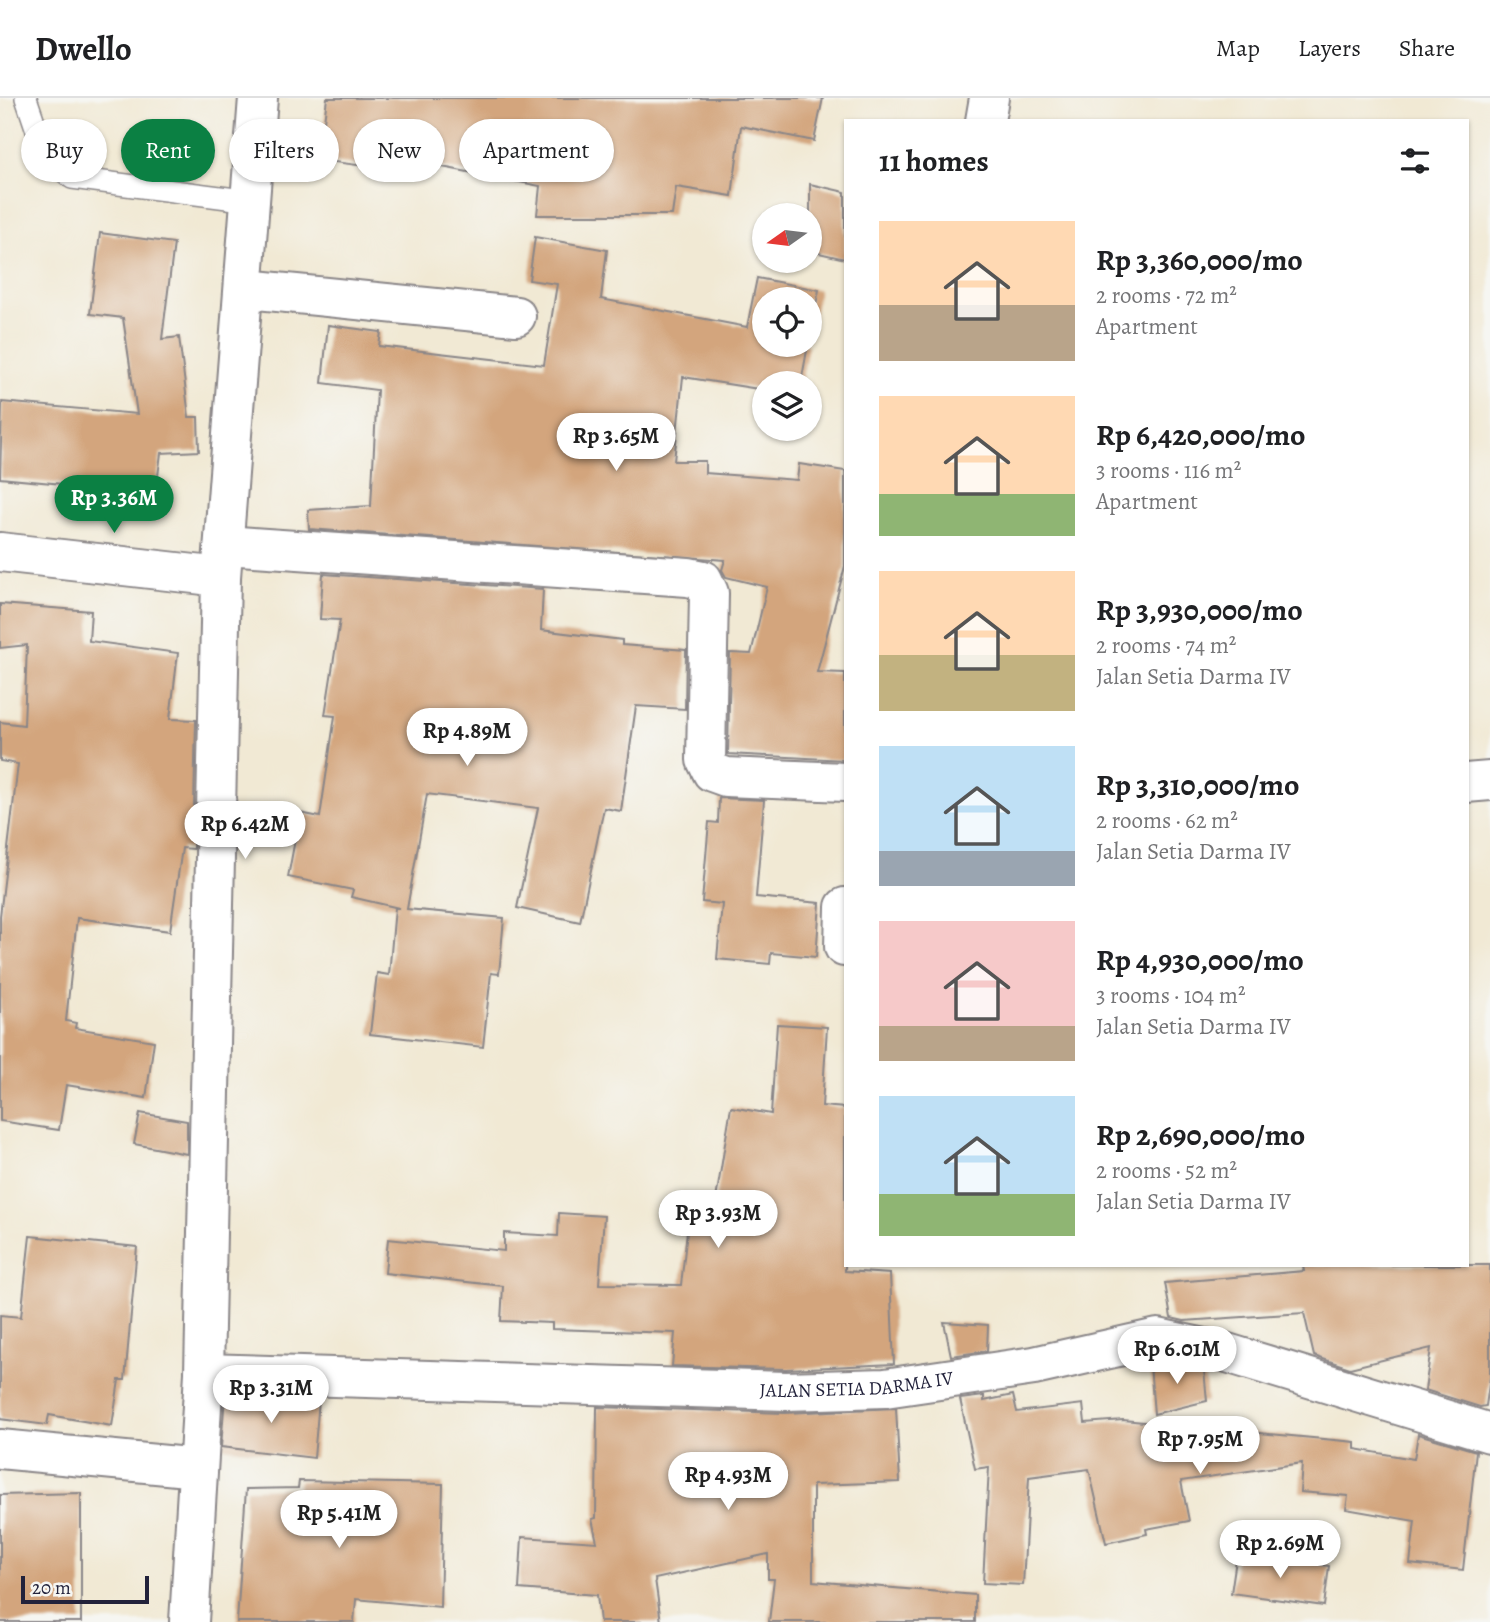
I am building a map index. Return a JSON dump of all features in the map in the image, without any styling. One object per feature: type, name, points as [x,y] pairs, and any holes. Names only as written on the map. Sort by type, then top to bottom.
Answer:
[{"type":"street","points":[[189,1622],[204,1373],[223,561],[246,289],[258,98]]},
{"type":"street","points":[[985,119],[989,98]]},
{"type":"street","points":[[246,289],[516,316]]},
{"type":"street","points":[[0,552],[688,577],[703,580],[709,593],[706,760],[712,772],[726,777],[844,782]]},
{"type":"street","points":[[1469,783],[1490,781]]},
{"type":"street","name":"JALAN SETIA DARMA IV","points":[[204,1373],[786,1391],[873,1389],[1034,1366],[1158,1338],[1224,1352],[1490,1433]]},
{"type":"street","points":[[0,1449],[198,1468]]},
{"type":"lane","points":[[26,98],[46,157],[72,178],[251,201]]},
{"type":"building","points":[[327,98],[823,98],[814,141],[741,126],[732,196],[676,187],[672,215],[537,215],[540,186],[519,182],[614,182],[614,119],[459,119],[459,170],[445,168],[445,119],[353,119],[353,165],[339,163],[339,119],[324,119]]},
{"type":"building","points":[[810,184],[844,192],[844,259],[822,254],[822,203],[810,203]]},
{"type":"building","points":[[100,233],[174,243],[162,339],[179,337],[189,417],[198,417],[199,451],[161,453],[155,499],[94,491],[94,487],[0,478],[2,402],[137,414],[123,318],[90,314]]},
{"type":"building","points":[[535,237],[607,250],[601,299],[747,327],[752,302],[752,357],[806,357],[803,371],[752,371],[752,388],[683,377],[674,461],[705,461],[705,473],[797,480],[799,464],[844,471],[844,570],[817,672],[844,673],[844,760],[728,754],[730,653],[751,654],[767,587],[726,577],[722,570],[725,560],[309,529],[308,510],[371,506],[377,390],[322,383],[328,325],[381,332],[379,346],[544,365],[557,284],[529,280]]},
{"type":"building","points":[[757,278],[804,287],[755,287]]},
{"type":"building","points":[[323,574],[543,589],[541,630],[622,640],[622,645],[686,650],[685,709],[636,706],[621,811],[604,808],[580,922],[517,908],[538,808],[427,794],[407,909],[504,918],[499,974],[491,973],[483,1047],[370,1034],[377,973],[389,975],[395,908],[399,908],[351,897],[353,890],[288,877],[300,813],[320,817],[335,716],[325,715],[340,620],[320,619]]},
{"type":"building","points":[[0,604],[91,611],[89,641],[178,653],[170,719],[196,720],[193,849],[182,848],[170,931],[77,918],[66,1021],[76,1023],[75,1028],[154,1041],[146,1098],[66,1085],[59,1130],[0,1121],[0,916],[18,764],[0,761],[0,722],[24,725],[27,645],[0,648]]},
{"type":"building","points":[[719,798],[764,800],[756,897],[820,903],[816,957],[771,953],[770,964],[717,959],[722,904],[702,902],[709,822],[718,823]]},
{"type":"building","points":[[777,1024],[827,1027],[822,1106],[844,1108],[844,1267],[845,1271],[890,1274],[894,1364],[786,1369],[672,1366],[675,1333],[552,1329],[552,1323],[501,1321],[503,1286],[385,1273],[388,1239],[504,1251],[504,1233],[558,1236],[559,1213],[604,1216],[599,1284],[681,1285],[688,1222],[712,1224],[731,1107],[771,1114]]},
{"type":"building","points":[[140,1113],[187,1121],[187,1154],[134,1144]]},
{"type":"building","points":[[30,1236],[137,1247],[125,1380],[119,1380],[112,1426],[49,1415],[47,1425],[0,1419],[0,1315],[21,1317]]},
{"type":"building","points":[[1490,1265],[1490,1377],[1486,1406],[1480,1407],[1425,1390],[1431,1348],[1350,1368],[1314,1356],[1304,1313],[1184,1321],[1171,1318],[1165,1283],[1304,1271],[1303,1267]]},
{"type":"building","points":[[944,1322],[988,1325],[987,1351],[951,1356]]},
{"type":"building","points":[[1167,1362],[1204,1370],[1207,1401],[1154,1414],[1150,1364]]},
{"type":"building","points":[[1013,1395],[1017,1412],[1083,1404],[1085,1423],[1123,1420],[1355,1442],[1355,1449],[1414,1459],[1418,1434],[1476,1451],[1463,1570],[1410,1564],[1415,1521],[1346,1509],[1348,1496],[1300,1492],[1302,1463],[1181,1481],[1189,1521],[1146,1529],[1147,1534],[1106,1543],[1089,1469],[1029,1477],[1023,1585],[983,1583],[989,1467],[975,1469],[960,1399],[984,1396],[984,1401]]},
{"type":"building","points":[[225,1396],[319,1400],[314,1458],[221,1447]]},
{"type":"building","points":[[597,1407],[785,1413],[896,1408],[900,1482],[813,1485],[813,1581],[975,1595],[975,1622],[769,1622],[774,1579],[768,1579],[768,1554],[655,1579],[661,1622],[600,1622],[597,1595],[519,1589],[522,1537],[597,1542],[592,1519],[596,1518]]},
{"type":"building","points":[[299,1481],[443,1484],[440,1607],[356,1599],[354,1622],[237,1622],[246,1489],[298,1488]]},
{"type":"building","points":[[81,1493],[81,1622],[0,1622],[0,1495]]},
{"type":"building","points":[[1237,1553],[1329,1566],[1324,1606],[1231,1593]]}]
